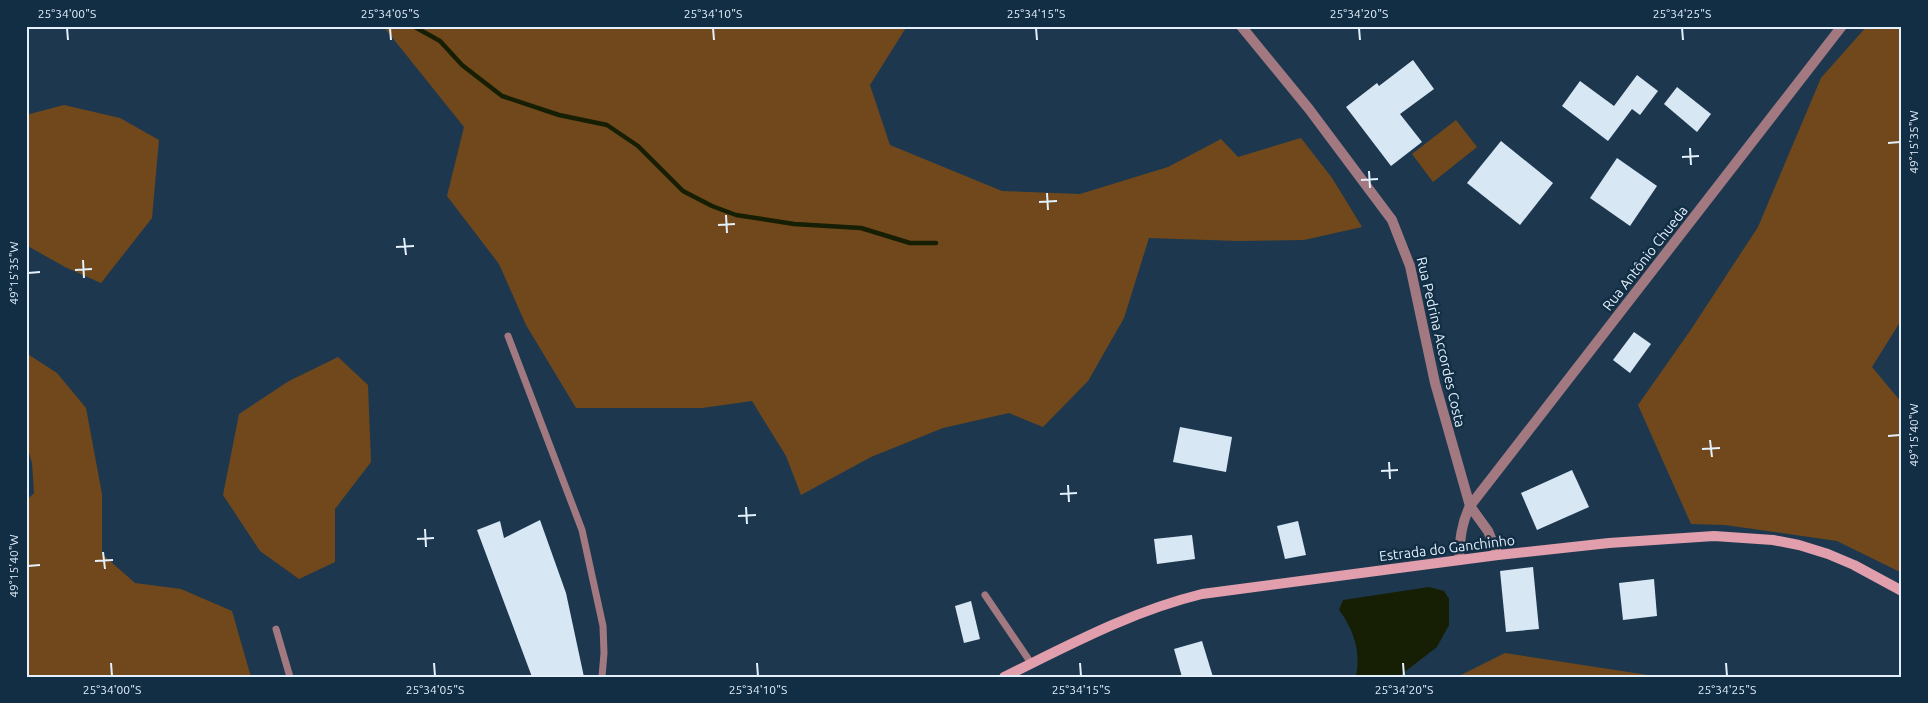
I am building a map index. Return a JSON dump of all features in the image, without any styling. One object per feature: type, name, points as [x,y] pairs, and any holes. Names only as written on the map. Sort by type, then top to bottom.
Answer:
[{"type":"street","name":"Rua Pedrina Accordes Costa","points":[[1240,26],[1304,103],[1392,220],[1410,266],[1435,383],[1470,506],[1482,521],[1498,555]]},
{"type":"street","name":"Rua Antônio Chueda","points":[[1470,506],[1842,26]]},
{"type":"street","points":[[1459,560],[1460,536],[1464,519],[1470,506]]},
{"type":"street","name":"Estrada do Ganchinho","points":[[1004,677],[1116,622],[1179,600],[1230,590],[1498,555],[1658,539],[1714,536],[1782,541],[1828,554],[1902,591]]},
{"type":"lane","points":[[508,336],[582,530],[603,626],[604,653],[602,677]]},
{"type":"lane","points":[[985,595],[1032,663]]},
{"type":"lane","points":[[276,629],[290,677]]},
{"type":"shaded area","points":[[383,26],[907,26],[870,85],[890,145],[1002,191],[1080,194],[1168,167],[1221,139],[1238,157],[1301,138],[1332,178],[1362,227],[1304,240],[1238,241],[1149,238],[1124,318],[1088,381],[1043,427],[1009,413],[943,428],[871,457],[801,495],[786,456],[752,401],[702,408],[576,408],[526,325],[499,264],[447,196],[464,127]]},
{"type":"shaded area","points":[[1867,26],[1902,26],[1902,319],[1872,367],[1902,403],[1902,573],[1837,541],[1725,525],[1691,524],[1638,405],[1692,328],[1758,227],[1821,78]]},
{"type":"shaded area","points":[[64,105],[120,118],[159,140],[152,218],[101,283],[65,267],[26,245],[26,115]]},
{"type":"shaded area","points":[[1456,120],[1477,147],[1433,182],[1412,154]]},
{"type":"shaded area","points":[[26,353],[57,373],[86,408],[102,494],[102,554],[135,583],[181,589],[232,611],[251,677],[26,677],[26,501],[34,493],[32,463],[26,443]]},
{"type":"shaded area","points":[[338,357],[368,385],[371,462],[335,509],[335,562],[299,579],[260,551],[223,495],[239,414],[289,381]]},
{"type":"shaded area","points":[[1429,587],[1444,591],[1449,599],[1449,625],[1437,647],[1398,677],[1356,677],[1358,659],[1355,642],[1349,625],[1339,610],[1343,600]]},
{"type":"shaded area","points":[[1505,653],[1661,677],[1457,677]]},
{"type":"building","points":[[1413,60],[1434,89],[1400,114],[1422,142],[1391,166],[1346,107],[1377,83],[1379,86]]},
{"type":"building","points":[[1637,75],[1658,91],[1640,115],[1632,109],[1608,141],[1562,106],[1580,81],[1614,106]]},
{"type":"building","points":[[1677,87],[1711,114],[1697,132],[1664,104]]},
{"type":"building","points":[[1501,141],[1553,183],[1520,225],[1467,183]]},
{"type":"building","points":[[1617,158],[1657,186],[1630,226],[1590,198]]},
{"type":"building","points":[[1634,332],[1651,344],[1630,373],[1613,360]]},
{"type":"building","points":[[1180,427],[1232,437],[1226,472],[1173,462]]},
{"type":"building","points":[[1572,470],[1589,507],[1537,530],[1521,493]]},
{"type":"building","points":[[540,520],[566,593],[584,677],[532,677],[477,530],[500,521],[504,538]]},
{"type":"building","points":[[1298,521],[1306,555],[1285,559],[1277,526]]},
{"type":"building","points":[[1192,535],[1195,559],[1157,564],[1154,539]]},
{"type":"building","points":[[1533,567],[1539,629],[1506,632],[1500,571]]},
{"type":"building","points":[[1654,579],[1657,616],[1623,620],[1619,583]]},
{"type":"building","points":[[971,601],[980,639],[964,643],[955,606]]},
{"type":"building","points":[[1202,641],[1213,677],[1182,677],[1174,649]]},
{"type":"waterway","points":[[413,26],[440,41],[462,65],[502,96],[559,115],[607,125],[638,146],[683,191],[712,206],[736,215],[794,224],[861,228],[910,243],[936,243]]}]
